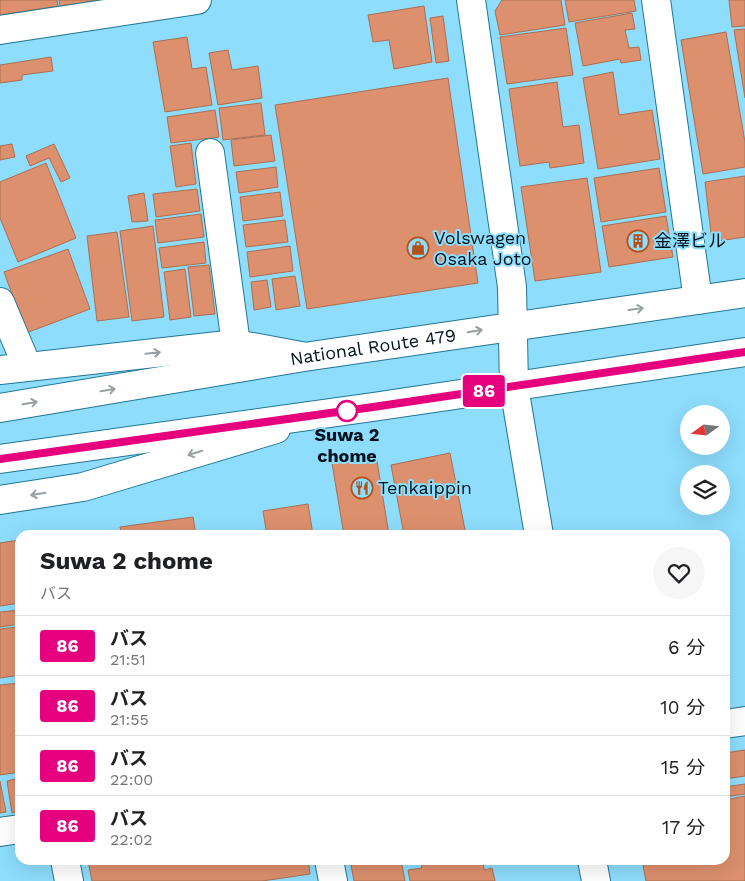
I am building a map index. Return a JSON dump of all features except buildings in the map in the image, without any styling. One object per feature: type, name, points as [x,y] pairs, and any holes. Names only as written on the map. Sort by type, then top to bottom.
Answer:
[{"type":"main road","points":[[0,30],[153,3],[196,0]]},
{"type":"main road","points":[[471,0],[512,287],[514,387],[538,530]]},
{"type":"main road","points":[[656,0],[698,300]]},
{"type":"main road","points":[[210,153],[236,344]]},
{"type":"main road","name":"National Route 479","points":[[0,408],[304,357],[745,293]]},
{"type":"main road","points":[[0,302],[26,366]]},
{"type":"main road","points":[[0,370],[236,344],[304,357]]},
{"type":"main road","points":[[0,459],[67,448],[514,387],[745,352]]},
{"type":"main road","points":[[0,500],[83,487],[325,414]]},
{"type":"main road","points":[[730,723],[745,721]]},
{"type":"main road","points":[[0,832],[15,830]]},
{"type":"main road","points":[[66,865],[69,881]]},
{"type":"main road","points":[[330,865],[333,881]]},
{"type":"main road","points":[[593,865],[596,881]]},
{"type":"bus line","name":"86","points":[[0,459],[67,448],[514,387],[745,352]]},
{"type":"place","name":"金澤ビル","points":[[638,241]]},
{"type":"place","name":"Volswagen Osaka Joto","points":[[418,248]]},
{"type":"place","name":"Suwa 2 chome","points":[[347,411]]},
{"type":"place","name":"Tenkaippin","points":[[362,488]]}]
